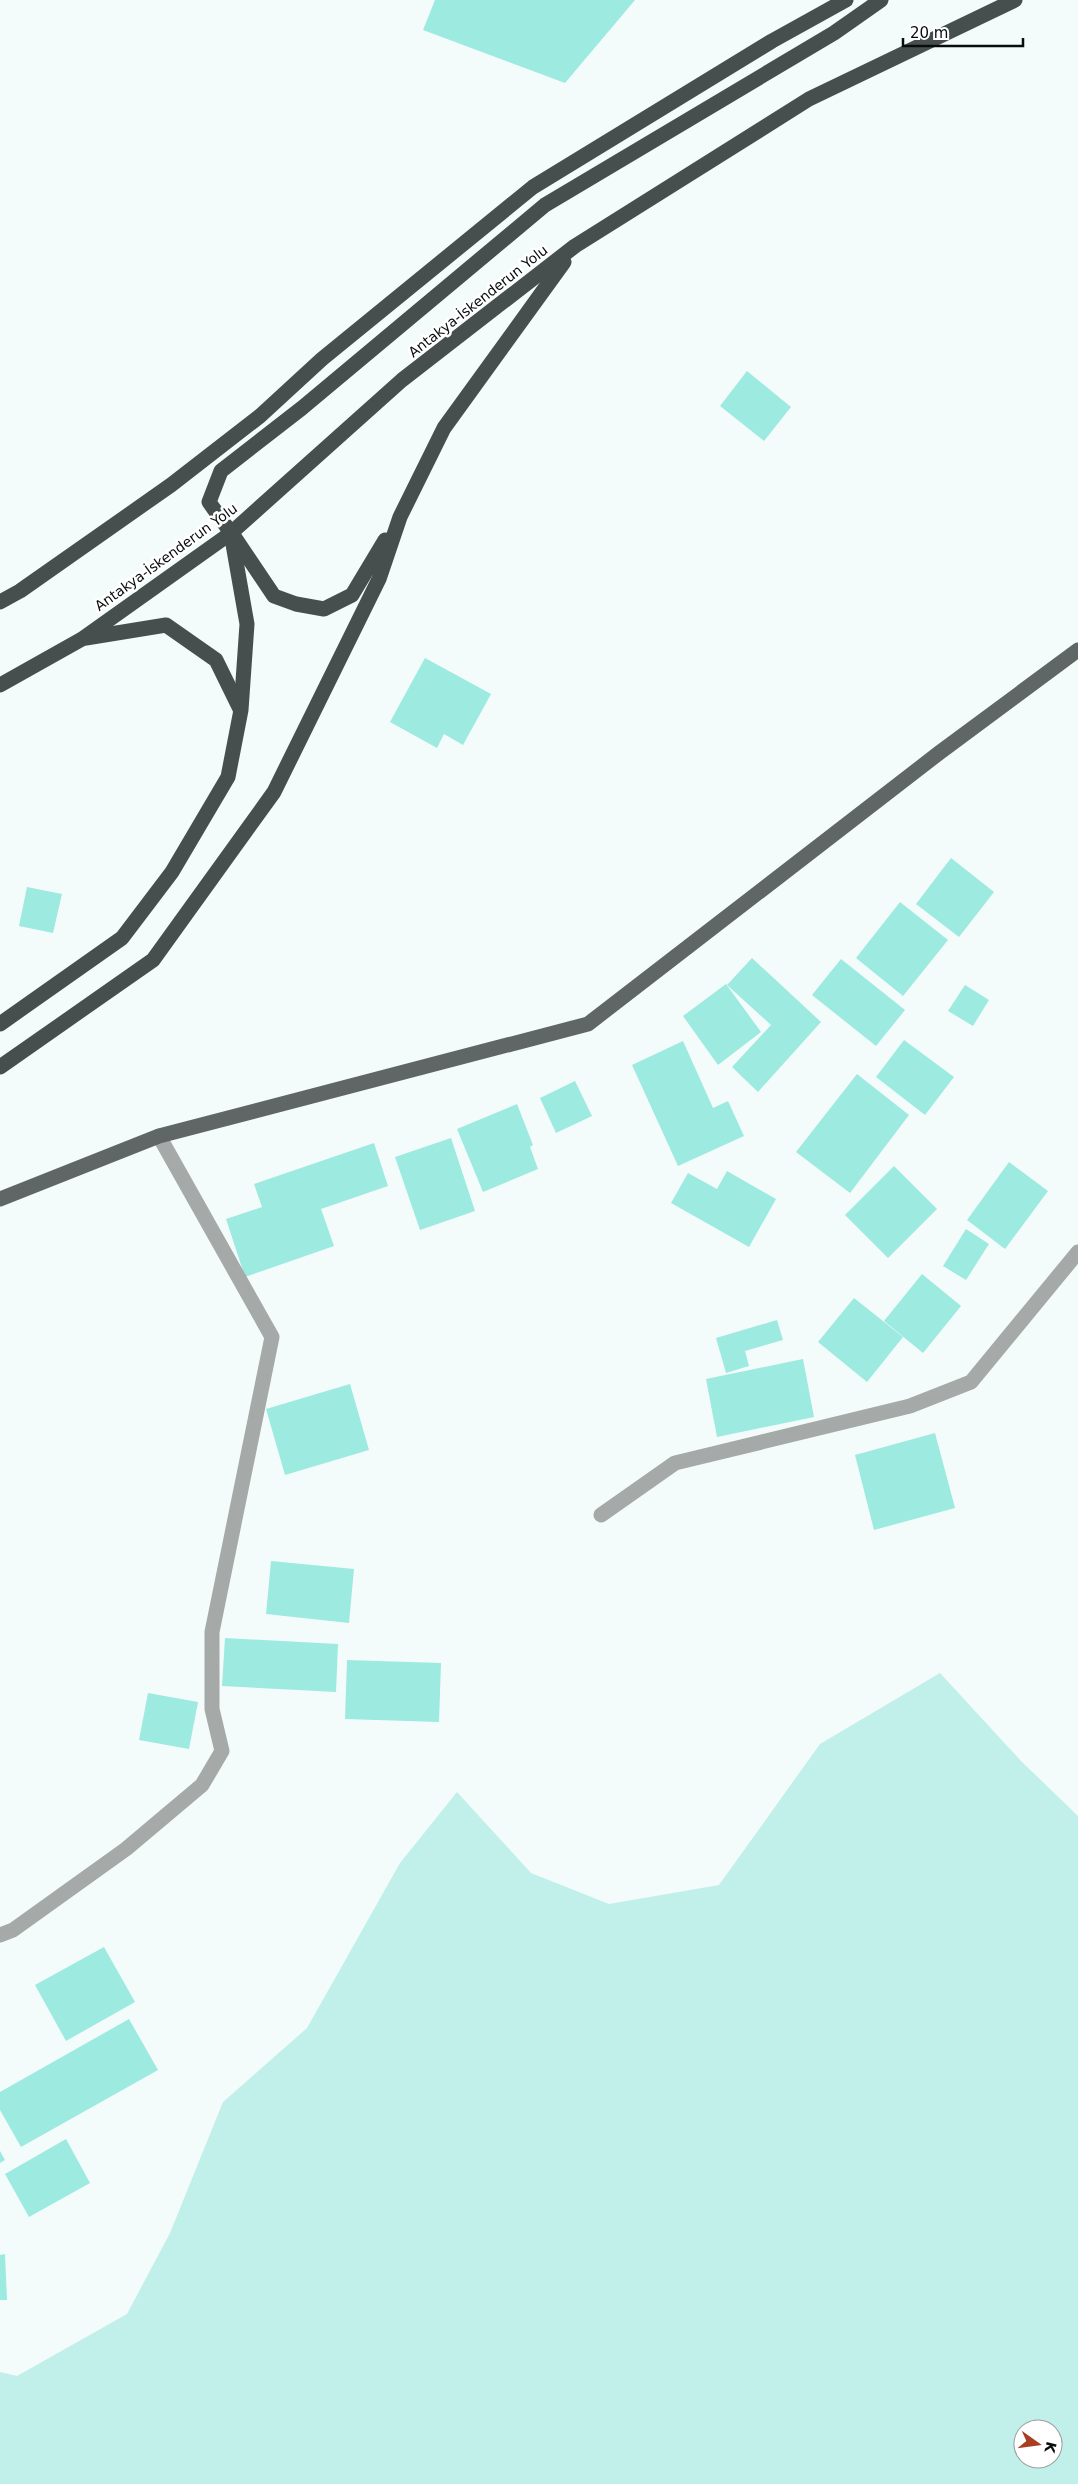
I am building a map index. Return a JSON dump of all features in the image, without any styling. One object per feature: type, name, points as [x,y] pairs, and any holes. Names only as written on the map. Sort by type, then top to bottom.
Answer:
[{"type":"highway","points":[[0,602],[20,591],[163,490],[260,416],[322,359],[533,187],[772,41],[846,0]]},
{"type":"highway","points":[[575,246],[444,428],[400,517],[352,595],[324,609],[296,604],[274,596],[209,502],[221,471],[302,408],[545,205],[834,33],[881,0]]},
{"type":"highway","name":"Antakya-İskenderun Yolu","points":[[0,685],[82,639],[231,533],[402,380],[575,246],[809,99],[1015,0]]},
{"type":"highway","points":[[0,1067],[153,960],[274,792],[379,579],[400,517]]},
{"type":"highway","points":[[0,1024],[122,938],[172,872],[228,777],[241,710],[247,624],[231,533]]},
{"type":"highway","points":[[82,639],[166,625],[216,660],[241,710]]},
{"type":"main road","points":[[0,1199],[159,1136],[588,1024],[931,759],[1078,650]]},
{"type":"street","points":[[0,1935],[13,1930],[126,1848],[202,1784],[222,1752],[212,1709],[212,1632],[272,1337],[159,1136]]},
{"type":"street","points":[[601,1516],[675,1463],[910,1406],[971,1382],[1078,1252]]},
{"type":"shaded area","points":[[940,1673],[1022,1762],[1078,1816],[1078,2484],[0,2484],[0,2372],[17,2376],[127,2314],[170,2233],[223,2102],[307,2028],[400,1863],[457,1792],[531,1873],[609,1904],[719,1885],[820,1744]]},
{"type":"building","points":[[435,0],[635,0],[565,83],[423,30]]},
{"type":"building","points":[[747,371],[791,407],[764,441],[720,406]]},
{"type":"building","points":[[425,658],[491,694],[463,745],[444,734],[437,748],[390,722]]},
{"type":"building","points":[[951,858],[994,892],[959,937],[916,904]]},
{"type":"building","points":[[27,887],[62,894],[53,933],[19,926]]},
{"type":"building","points":[[900,902],[948,940],[903,996],[856,958]]},
{"type":"building","points":[[752,958],[821,1022],[758,1092],[732,1067],[771,1025],[727,985]]},
{"type":"building","points":[[841,959],[905,1010],[876,1046],[812,995]]},
{"type":"building","points":[[726,984],[761,1032],[718,1065],[683,1016]]},
{"type":"building","points":[[965,985],[989,1000],[973,1026],[948,1011]]},
{"type":"building","points":[[904,1040],[954,1077],[925,1115],[876,1077]]},
{"type":"building","points":[[683,1041],[713,1108],[728,1101],[744,1136],[678,1166],[632,1065]]},
{"type":"building","points":[[857,1074],[909,1115],[850,1193],[796,1152]]},
{"type":"building","points":[[575,1081],[592,1116],[556,1133],[540,1098]]},
{"type":"building","points":[[517,1104],[533,1145],[530,1147],[538,1169],[483,1192],[457,1129]]},
{"type":"building","points":[[451,1138],[475,1211],[420,1230],[395,1157]]},
{"type":"building","points":[[374,1143],[388,1186],[321,1209],[334,1246],[245,1277],[226,1219],[262,1207],[254,1184]]},
{"type":"building","points":[[1009,1162],[1048,1191],[1005,1249],[967,1220]]},
{"type":"building","points":[[894,1166],[937,1209],[888,1258],[845,1215]]},
{"type":"building","points":[[727,1171],[776,1199],[749,1247],[671,1203],[688,1173],[717,1189]]},
{"type":"building","points":[[966,1229],[989,1244],[966,1280],[943,1266]]},
{"type":"building","points":[[922,1274],[961,1306],[923,1353],[884,1321]]},
{"type":"building","points":[[854,1298],[903,1337],[867,1382],[818,1342]]},
{"type":"building","points":[[777,1320],[783,1340],[745,1351],[749,1366],[726,1373],[716,1338]]},
{"type":"building","points":[[803,1359],[814,1417],[717,1437],[706,1379]]},
{"type":"building","points":[[350,1384],[369,1450],[285,1475],[266,1409]]},
{"type":"building","points":[[935,1433],[955,1508],[874,1530],[855,1455]]},
{"type":"building","points":[[271,1561],[354,1569],[349,1623],[266,1614]]},
{"type":"building","points":[[225,1638],[338,1644],[336,1692],[222,1686]]},
{"type":"building","points":[[347,1660],[441,1663],[439,1722],[345,1719]]},
{"type":"building","points":[[148,1693],[198,1702],[189,1749],[139,1740]]},
{"type":"building","points":[[104,1947],[135,2002],[66,2041],[35,1985]]},
{"type":"building","points":[[129,2019],[158,2070],[21,2147],[0,2110],[0,2092]]},
{"type":"building","points":[[66,2139],[90,2183],[29,2217],[5,2174]]},
{"type":"building","points":[[0,2151],[5,2160],[0,2163]]},
{"type":"building","points":[[5,2254],[7,2300],[0,2300],[0,2255]]}]
